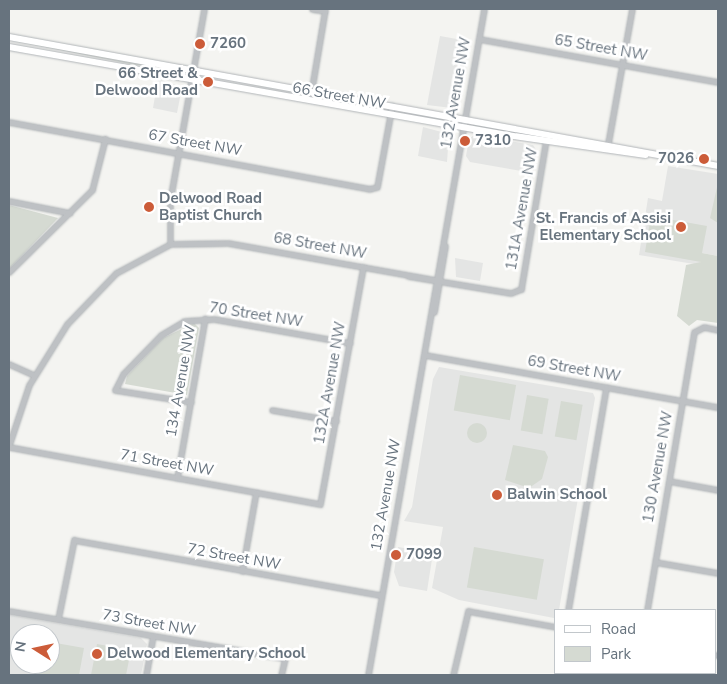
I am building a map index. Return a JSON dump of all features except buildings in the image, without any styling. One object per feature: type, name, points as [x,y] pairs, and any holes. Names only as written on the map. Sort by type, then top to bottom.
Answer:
[{"type":"main road","name":"66 Street NW","points":[[9,37],[548,132],[718,166]]},
{"type":"main road","name":"66 Street NW","points":[[9,47],[546,142],[607,152],[669,156]]},
{"type":"street","points":[[9,446],[34,376],[57,336],[100,286],[131,262],[170,244],[170,200],[204,9]]},
{"type":"street","points":[[310,99],[325,10],[312,9]]},
{"type":"street","name":"132 Avenue NW","points":[[368,675],[425,355],[441,281],[463,127],[484,9]]},
{"type":"street","points":[[607,152],[632,9]]},
{"type":"street","name":"65 Street NW","points":[[479,39],[718,82]]},
{"type":"street","points":[[390,114],[392,105]]},
{"type":"street","name":"67 Street NW","points":[[9,122],[378,187],[390,114]]},
{"type":"street","name":"131A Avenue NW","points":[[441,281],[511,293],[521,289],[548,132]]},
{"type":"street","points":[[9,272],[16,268],[70,213],[98,178],[105,140]]},
{"type":"street","points":[[9,200],[70,213]]},
{"type":"street","name":"132 Avenue NW","points":[[432,319],[436,277],[446,241]]},
{"type":"street","name":"68 Street NW","points":[[170,244],[228,242],[406,275],[435,283]]},
{"type":"street","name":"132A Avenue NW","points":[[320,504],[364,267]]},
{"type":"street","name":"68 Street NW","points":[[406,275],[436,277]]},
{"type":"street","points":[[436,277],[441,281]]},
{"type":"street","points":[[435,283],[441,281]]},
{"type":"street","name":"70 Street NW","points":[[190,402],[115,390],[123,374],[166,331],[205,318],[350,343]]},
{"type":"street","name":"134 Avenue NW","points":[[177,478],[205,318]]},
{"type":"street","name":"130 Avenue NW","points":[[647,609],[682,400],[697,328],[718,330]]},
{"type":"street","name":"69 Street NW","points":[[425,355],[718,407]]},
{"type":"street","points":[[9,364],[34,376]]},
{"type":"street","points":[[568,609],[606,387]]},
{"type":"street","points":[[272,410],[336,421]]},
{"type":"street","name":"71 Street NW","points":[[9,446],[320,504]]},
{"type":"street","points":[[669,481],[718,490]]},
{"type":"street","points":[[242,571],[256,492]]},
{"type":"street","name":"72 Street NW","points":[[58,619],[70,550],[74,540],[381,595]]},
{"type":"street","points":[[655,562],[718,573]]},
{"type":"street","name":"73 Street NW","points":[[9,611],[285,658],[281,675]]},
{"type":"street","points":[[453,675],[468,611],[554,627]]},
{"type":"street","points":[[146,675],[153,637]]},
{"type":"shaded area","points":[[440,36],[468,41],[457,105],[452,108],[427,105]]},
{"type":"shaded area","points":[[158,79],[182,87],[177,113],[153,108]]},
{"type":"shaded area","points":[[423,127],[449,134],[447,162],[418,156]]},
{"type":"shaded area","points":[[474,135],[533,145],[537,151],[533,173],[470,162],[466,156],[469,139]]},
{"type":"shaded area","name":"St. Francis of Assisi Elementary School","points":[[668,166],[718,174],[718,256],[702,253],[700,265],[639,255],[648,198],[662,201]]},
{"type":"shaded area","points":[[455,258],[483,263],[480,281],[456,277]]},
{"type":"shaded area","name":"Balwin School","points":[[439,367],[593,393],[595,398],[559,609],[554,609],[554,618],[459,600],[432,588],[443,527],[404,521],[412,507],[433,379]]},
{"type":"shaded area","points":[[398,547],[433,553],[427,591],[399,586],[394,572]]},
{"type":"shaded area","name":"Delwood Elementary School","points":[[9,615],[141,638],[147,644],[141,675],[9,675]]},
{"type":"green space","points":[[9,40],[155,66],[135,65]]},
{"type":"green space","points":[[718,183],[718,223],[710,218]]},
{"type":"green space","points":[[9,205],[58,218],[9,269]]},
{"type":"green space","points":[[651,216],[707,226],[702,253],[718,256],[718,323],[697,320],[689,326],[677,316],[686,265],[701,262],[645,252]]},
{"type":"green space","points":[[194,323],[199,328],[187,395],[125,384],[127,376],[163,338]]},
{"type":"green space","points":[[460,375],[516,385],[510,420],[454,410]]},
{"type":"green space","points":[[527,395],[549,399],[542,434],[521,430]]},
{"type":"green space","points":[[561,401],[583,405],[576,440],[555,436]]},
{"type":"green space","points":[[473,423],[481,423],[487,429],[487,437],[481,443],[473,443],[467,437],[467,429]]},
{"type":"green space","points":[[513,445],[545,451],[548,457],[542,479],[529,488],[505,480]]},
{"type":"green space","points":[[474,547],[544,559],[537,600],[467,587]]},
{"type":"green space","points":[[60,644],[84,648],[79,675],[38,675],[60,674]]},
{"type":"green space","points":[[97,644],[131,650],[126,675],[91,675]]},
{"type":"place","name":"7260","points":[[200,44]]},
{"type":"place","name":"66 Street & Delwood Road","points":[[208,82]]},
{"type":"place","name":"7310","points":[[465,141]]},
{"type":"place","name":"7026","points":[[704,159]]},
{"type":"place","name":"Delwood Road Baptist Church","points":[[149,207]]},
{"type":"place","name":"St. Francis of Assisi Elementary School","points":[[681,227]]},
{"type":"place","name":"Balwin School","points":[[497,495]]},
{"type":"place","name":"7099","points":[[396,555]]},
{"type":"place","name":"Delwood Elementary School","points":[[97,654]]}]
